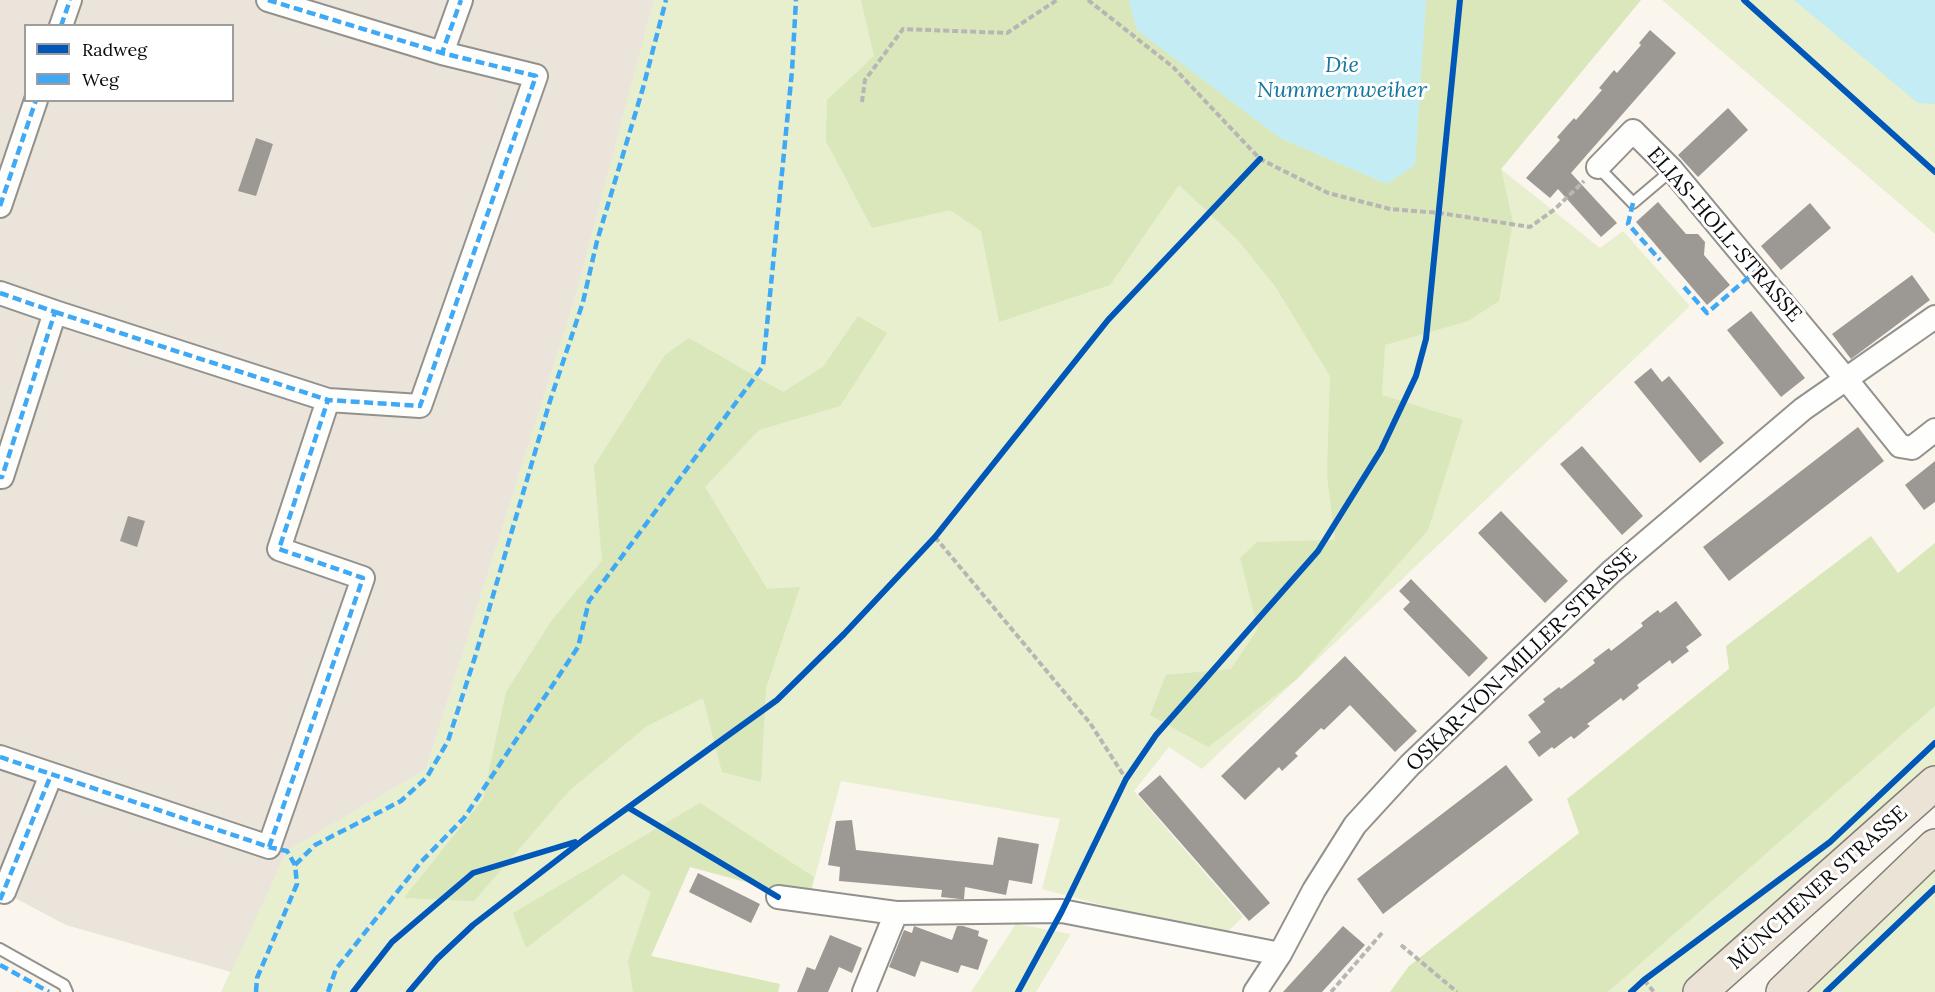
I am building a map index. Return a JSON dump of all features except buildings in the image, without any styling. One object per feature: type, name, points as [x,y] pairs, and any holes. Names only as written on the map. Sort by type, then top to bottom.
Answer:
[{"type":"main road","name":"MÜNCHENER STRASSE","points":[[1700,992],[1935,783]]},
{"type":"main road","points":[[1783,992],[1935,846]]},
{"type":"street","points":[[62,24],[70,0]]},
{"type":"street","points":[[0,292],[328,400],[420,406],[536,76],[442,53],[268,0]]},
{"type":"street","points":[[442,53],[461,0]]},
{"type":"street","points":[[0,206],[35,102]]},
{"type":"street","name":"ELIAS-HOLL-STRASSE","points":[[1598,167],[1633,132],[1672,170],[1900,446],[1912,448],[1935,430]]},
{"type":"street","points":[[0,477],[2,477],[55,312]]},
{"type":"street","name":"OSKAR-VON-MILLER-STRASSE","points":[[1254,992],[1280,954],[1314,890],[1355,825],[1410,765],[1611,572],[1803,409],[1935,317]]},
{"type":"street","points":[[0,757],[269,847],[363,578],[279,549],[328,400]]},
{"type":"street","points":[[4,892],[51,775]]},
{"type":"street","points":[[778,897],[896,912],[1062,911],[1280,954]]},
{"type":"street","points":[[864,992],[896,912]]},
{"type":"lane","points":[[1598,167],[1633,203],[1672,170]]},
{"type":"lane","points":[[0,949],[64,985],[68,992]]},
{"type":"path","points":[[862,102],[865,80],[903,29],[1007,33],[1057,0]]},
{"type":"path","points":[[1088,0],[1173,67],[1260,159],[1328,192],[1390,209],[1440,213],[1530,227],[1555,209],[1598,167]]},
{"type":"path","points":[[935,537],[1090,723],[1126,779]]},
{"type":"path","points":[[1331,992],[1382,933]]},
{"type":"path","points":[[1401,945],[1457,992]]},
{"type":"path","points":[[1653,973],[1644,980],[1654,992]]},
{"type":"green space","points":[[654,0],[1641,0],[1501,169],[1600,248],[1623,231],[1690,306],[1202,769],[1169,747],[1134,791],[1243,917],[1222,937],[1042,889],[1060,819],[841,781],[809,899],[690,867],[651,956],[780,984],[778,992],[221,992],[287,851],[426,769],[576,295]]},
{"type":"green space","points":[[861,0],[1129,0],[1137,30],[1280,138],[1387,184],[1415,165],[1426,0],[1641,0],[1501,169],[1513,222],[1499,301],[1468,321],[1385,345],[1382,395],[1463,420],[1428,530],[1297,679],[1208,747],[1150,715],[1166,675],[1231,669],[1258,629],[1240,558],[1257,542],[1335,540],[1327,475],[1330,376],[1275,286],[1237,239],[1179,185],[1110,285],[999,322],[981,231],[950,210],[872,228],[826,141],[827,100],[874,56]]},
{"type":"green space","points":[[1662,0],[1935,0],[1935,234]]},
{"type":"green space","points":[[858,316],[887,333],[840,406],[759,430],[705,487],[767,589],[800,587],[766,688],[761,782],[722,772],[703,698],[647,726],[569,791],[474,901],[404,898],[483,799],[506,692],[552,620],[602,561],[594,466],[665,355],[689,338],[783,392],[823,367]]},
{"type":"green space","points":[[1871,536],[1898,573],[1935,543],[1935,706],[1608,992],[1390,992],[1409,966],[1579,833],[1567,799],[1729,669],[1726,646]]},
{"type":"green space","points":[[1935,706],[1935,768],[1752,934],[1683,992],[1608,992]]},
{"type":"green space","points":[[700,803],[814,877],[809,899],[690,867],[651,956],[780,984],[778,992],[633,992],[628,961],[651,892],[623,874],[526,948],[513,913]]},
{"type":"green space","points":[[1935,862],[1935,992],[1801,992]]},
{"type":"green space","points":[[1016,924],[1071,934],[1036,992],[971,992]]},
{"type":"shaded area","points":[[0,0],[654,0],[576,295],[426,769],[287,851],[231,972],[66,925],[0,890]]},
{"type":"water","name":"Die Nummernweiher","points":[[1129,0],[1426,0],[1415,165],[1387,184],[1280,138],[1137,30]]},
{"type":"water","points":[[1794,0],[1935,0],[1935,104],[1918,103]]},
{"type":"marked path","points":[[62,24],[70,0]]},
{"type":"marked path","points":[[268,0],[442,53]]},
{"type":"marked path","points":[[0,757],[269,847],[363,578],[279,549],[328,400],[420,406],[536,76],[442,53],[461,0]]},
{"type":"marked path","points":[[295,865],[315,845],[401,801],[427,777],[448,741],[550,401],[583,302],[597,241],[643,88],[666,0]]},
{"type":"marked path","points":[[328,992],[336,969],[421,862],[464,818],[578,647],[589,601],[763,366],[792,71],[796,0]]},
{"type":"marked path","points":[[0,206],[35,102]]},
{"type":"marked path","points":[[1633,203],[1628,224],[1660,260]]},
{"type":"marked path","points":[[1684,287],[1707,313],[1756,271]]},
{"type":"marked path","points":[[0,293],[55,312],[2,477],[0,477]]},
{"type":"marked path","points":[[55,312],[328,400]]},
{"type":"marked path","points":[[0,900],[51,775]]},
{"type":"marked path","points":[[256,992],[257,978],[297,884],[295,865],[287,851],[269,847]]},
{"type":"marked path","points":[[0,965],[49,992]]},
{"type":"cycle path","points":[[1018,992],[1062,911],[1126,779],[1156,735],[1318,551],[1381,450],[1416,376],[1426,339],[1460,0]]},
{"type":"cycle path","points":[[1744,0],[1935,172]]},
{"type":"cycle path","points":[[409,992],[437,959],[473,925],[583,840],[777,700],[844,634],[935,537],[1108,320],[1260,159]]},
{"type":"cycle path","points":[[1631,992],[1830,842],[1935,743]]},
{"type":"cycle path","points":[[629,808],[778,897]]},
{"type":"cycle path","points":[[353,992],[392,942],[473,873],[575,842]]},
{"type":"cycle path","points":[[1826,992],[1935,888]]}]
